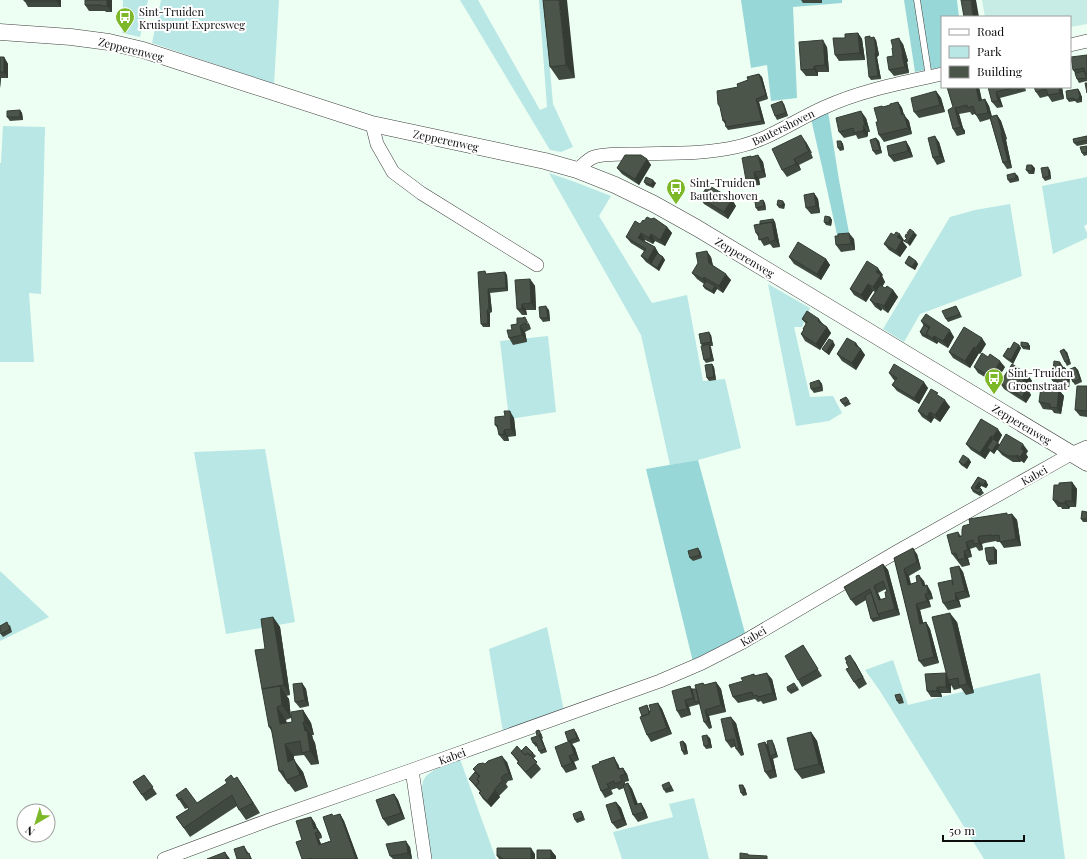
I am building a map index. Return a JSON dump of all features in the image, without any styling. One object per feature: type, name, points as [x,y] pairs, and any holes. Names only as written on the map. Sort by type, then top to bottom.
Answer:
[{"type":"street","name":"Zepperenweg","points":[[0,32],[71,36],[110,42],[143,50],[372,124],[545,161],[577,170],[615,185],[654,204],[697,228],[1087,463]]},
{"type":"street","points":[[1071,45],[1087,41]]},
{"type":"street","name":"Bautershoven","points":[[577,170],[594,157],[611,154],[693,153],[738,147],[757,141],[824,107],[850,96],[890,85],[941,74]]},
{"type":"street","points":[[372,124],[377,144],[393,172],[421,193],[537,265]]},
{"type":"street","name":"Kabei","points":[[164,859],[269,820],[660,681],[702,663],[743,642],[898,551],[1071,454],[1087,447]]},
{"type":"street","points":[[412,770],[425,859]]},
{"type":"lane","points":[[917,0],[929,77]]},
{"type":"green space","points":[[123,0],[148,0],[140,37],[122,33]]},
{"type":"green space","points":[[161,0],[279,0],[274,84],[152,43]]},
{"type":"green space","points":[[460,0],[478,0],[540,110],[547,107],[539,0],[544,0],[553,104],[573,147],[561,152],[550,150]]},
{"type":"green space","points":[[3,126],[45,127],[41,294],[29,293],[34,362],[0,362],[0,163]]},
{"type":"green space","points":[[549,173],[611,196],[599,216],[652,303],[687,295],[703,381],[725,379],[741,448],[698,460],[670,465],[641,335]]},
{"type":"green space","points":[[1087,177],[1087,224],[1084,226],[1087,233],[1087,238],[1053,254],[1042,186]]},
{"type":"green space","points":[[1010,204],[1022,276],[920,314],[904,342],[883,329],[950,217],[975,210]]},
{"type":"green space","points":[[768,284],[810,308],[802,327],[794,327],[810,397],[833,396],[842,413],[829,421],[796,426]]},
{"type":"green space","points":[[548,336],[556,412],[509,419],[500,341]]},
{"type":"green space","points":[[265,449],[295,622],[226,634],[194,452]]},
{"type":"green space","points":[[0,571],[49,617],[0,641]]},
{"type":"green space","points":[[547,627],[564,711],[503,732],[489,649]]},
{"type":"green space","points":[[893,660],[908,705],[1040,673],[1065,859],[984,859],[880,691],[865,670]]},
{"type":"green space","points":[[460,759],[496,859],[430,859],[422,799],[423,781],[426,776],[434,770]]},
{"type":"green space","points":[[694,798],[709,859],[622,859],[613,832],[673,817],[669,804]]},
{"type":"shaded area","points":[[741,0],[842,0],[842,3],[793,7],[797,98],[771,101],[767,65],[751,68]]},
{"type":"shaded area","points":[[904,0],[957,0],[959,16],[941,16],[941,67],[915,72]]},
{"type":"shaded area","points":[[982,0],[1087,0],[1087,24],[1071,27],[1071,16],[985,16]]},
{"type":"shaded area","points":[[828,111],[850,238],[838,239],[811,119]]},
{"type":"shaded area","points":[[698,460],[745,633],[693,662],[646,469]]},
{"type":"building","points":[[56,0],[56,1],[24,1]]},
{"type":"building","points":[[85,0],[107,0],[107,6],[85,5]]},
{"type":"building","points":[[543,0],[559,0],[566,65],[550,67]]},
{"type":"building","points":[[961,0],[971,0],[973,16],[964,16]]},
{"type":"building","points":[[858,33],[860,53],[835,55],[833,38],[845,38],[845,34]]},
{"type":"building","points":[[870,36],[870,38],[874,37],[878,76],[869,77],[865,37]]},
{"type":"building","points":[[899,38],[905,67],[889,70],[887,57],[893,56],[891,40]]},
{"type":"building","points":[[823,40],[825,65],[814,66],[814,69],[801,70],[799,42]]},
{"type":"building","points":[[1087,55],[1087,74],[1085,74],[1084,68],[1073,70],[1071,57]]},
{"type":"building","points":[[0,57],[4,57],[4,72],[0,72]]},
{"type":"building","points":[[1085,71],[1087,78],[1077,79],[1075,73]]},
{"type":"building","points":[[759,74],[766,95],[756,99],[762,121],[726,127],[725,120],[723,121],[718,104],[717,91],[738,87],[737,84],[748,80],[747,77]]},
{"type":"building","points":[[947,88],[976,88],[979,101],[985,99],[988,113],[976,115],[973,106],[967,108],[967,105],[955,108],[961,127],[953,129],[948,110],[953,107]]},
{"type":"building","points":[[988,88],[1012,88],[996,92],[998,101],[992,102]]},
{"type":"building","points":[[1034,88],[1059,88],[1060,93],[1048,95],[1046,89],[1036,92]]},
{"type":"building","points":[[1078,89],[1080,94],[1079,99],[1067,99],[1066,91]]},
{"type":"building","points":[[936,91],[940,105],[914,112],[911,98]]},
{"type":"building","points":[[782,101],[786,113],[775,116],[771,105]]},
{"type":"building","points":[[898,102],[902,115],[904,114],[908,128],[879,135],[876,122],[878,122],[874,108],[883,107]]},
{"type":"building","points":[[20,110],[20,117],[7,117],[7,111]]},
{"type":"building","points":[[861,111],[865,125],[863,126],[864,129],[862,131],[854,133],[853,128],[839,132],[836,118]]},
{"type":"building","points":[[997,115],[1008,161],[1003,163],[990,117]]},
{"type":"building","points":[[801,135],[809,151],[794,159],[796,164],[782,170],[772,149]]},
{"type":"building","points":[[935,136],[940,156],[933,158],[928,138]]},
{"type":"building","points":[[1087,136],[1087,140],[1074,143],[1073,139]]},
{"type":"building","points":[[876,138],[880,150],[873,151],[870,140]]},
{"type":"building","points":[[837,141],[841,141],[842,147],[838,148]]},
{"type":"building","points":[[906,141],[908,151],[889,156],[887,146]]},
{"type":"building","points":[[1087,146],[1087,152],[1082,153],[1080,147]]},
{"type":"building","points":[[625,155],[641,155],[647,159],[635,179],[617,168]]},
{"type":"building","points":[[758,155],[762,171],[754,172],[755,178],[746,180],[742,158]]},
{"type":"building","points":[[1027,165],[1032,165],[1032,171],[1026,170]]},
{"type":"building","points":[[1048,167],[1049,176],[1043,178],[1041,168]]},
{"type":"building","points":[[1015,173],[1016,178],[1008,180],[1007,175]]},
{"type":"building","points":[[646,177],[653,180],[651,185],[644,182]]},
{"type":"building","points":[[708,185],[732,199],[724,212],[700,198]]},
{"type":"building","points":[[814,193],[816,206],[806,208],[804,195]]},
{"type":"building","points":[[763,200],[764,206],[756,208],[755,202]]},
{"type":"building","points":[[778,200],[783,201],[782,206],[777,205]]},
{"type":"building","points":[[825,216],[830,217],[829,223],[824,222]]},
{"type":"building","points":[[647,217],[651,219],[654,218],[667,227],[660,240],[651,234],[649,238],[641,233],[638,238],[655,247],[648,260],[641,256],[646,249],[626,237],[635,221],[640,224]]},
{"type":"building","points":[[773,219],[774,225],[772,222],[760,224],[760,221]]},
{"type":"building","points":[[772,222],[775,240],[769,242],[768,237],[759,240],[758,233],[756,233],[754,225]]},
{"type":"building","points":[[910,229],[914,232],[907,243],[904,241],[907,238],[905,237],[906,234],[909,234],[907,233]]},
{"type":"building","points":[[896,232],[900,234],[897,237],[902,240],[896,251],[884,244],[891,233],[894,235]]},
{"type":"building","points":[[849,233],[851,244],[836,245],[835,236],[838,236],[838,234]]},
{"type":"building","points":[[798,242],[826,259],[817,274],[789,257]]},
{"type":"building","points":[[707,251],[709,263],[726,274],[719,286],[704,277],[703,279],[692,273],[698,263],[696,253]]},
{"type":"building","points":[[657,253],[663,257],[657,268],[651,264]]},
{"type":"building","points":[[909,256],[916,261],[912,267],[905,263]]},
{"type":"building","points":[[867,261],[878,268],[876,272],[881,275],[873,287],[868,284],[861,295],[850,289]]},
{"type":"building","points":[[485,271],[486,274],[505,272],[506,288],[488,289],[488,324],[481,324],[478,272]]},
{"type":"building","points":[[530,279],[531,303],[522,304],[522,309],[517,309],[515,280]]},
{"type":"building","points":[[706,281],[715,286],[712,291],[703,286]]},
{"type":"building","points":[[880,285],[885,288],[887,286],[893,290],[884,306],[877,303],[876,304],[870,300]]},
{"type":"building","points":[[546,306],[548,318],[540,318],[539,307]]},
{"type":"building","points":[[956,306],[960,314],[946,319],[942,311]]},
{"type":"building","points":[[807,311],[819,319],[818,321],[827,327],[816,344],[801,334],[807,322],[802,319]]},
{"type":"building","points":[[926,314],[950,330],[943,341],[934,336],[932,338],[926,334],[930,327],[921,321]]},
{"type":"building","points":[[525,317],[527,322],[520,326],[522,335],[509,338],[507,330],[512,330],[511,325],[517,324],[517,318]]},
{"type":"building","points":[[924,325],[929,328],[926,334],[928,337],[920,332]]},
{"type":"building","points":[[964,327],[982,338],[965,361],[949,352]]},
{"type":"building","points":[[709,332],[711,342],[701,344],[699,334]]},
{"type":"building","points":[[847,338],[856,343],[855,345],[861,349],[852,363],[837,354]]},
{"type":"building","points":[[829,339],[833,341],[826,352],[822,349]]},
{"type":"building","points":[[1014,342],[1019,345],[1011,360],[1003,356]]},
{"type":"building","points":[[1021,342],[1028,343],[1028,347],[1021,346]]},
{"type":"building","points":[[709,344],[711,358],[704,360],[701,346]]},
{"type":"building","points":[[1064,349],[1069,360],[1065,362],[1060,351]]},
{"type":"building","points":[[982,353],[988,357],[990,354],[1000,361],[991,377],[974,367]]},
{"type":"building","points":[[1054,361],[1060,362],[1059,367],[1066,369],[1064,382],[1052,380]]},
{"type":"building","points":[[712,364],[714,377],[707,378],[705,365]]},
{"type":"building","points":[[894,364],[924,382],[914,398],[892,385],[897,378],[889,373]]},
{"type":"building","points":[[1012,364],[1027,374],[1021,385],[1027,388],[1022,397],[1000,383]]},
{"type":"building","points":[[1075,367],[1080,379],[1073,382],[1068,370]]},
{"type":"building","points":[[819,380],[821,387],[811,389],[810,383]]},
{"type":"building","points":[[1047,385],[1054,386],[1053,389],[1059,390],[1057,408],[1050,407],[1050,404],[1039,402],[1041,387],[1047,389]]},
{"type":"building","points":[[1077,386],[1087,386],[1087,411],[1075,410]]},
{"type":"building","points":[[931,389],[945,400],[935,415],[930,412],[927,417],[918,411]]},
{"type":"building","points":[[846,397],[849,401],[843,404],[840,400]]},
{"type":"building","points":[[504,411],[510,411],[511,429],[504,430],[504,434],[499,435],[497,425],[495,425],[495,417],[505,416]]},
{"type":"building","points":[[981,419],[998,429],[993,437],[991,436],[980,453],[966,444]]},
{"type":"building","points":[[1006,434],[1023,444],[1021,449],[1024,451],[1020,457],[1017,455],[1008,456],[997,449]]},
{"type":"building","points":[[993,439],[998,442],[992,451],[987,448]]},
{"type":"building","points":[[963,455],[969,459],[964,465],[959,462]]},
{"type":"building","points":[[978,477],[986,481],[983,485],[979,482],[975,488],[980,488],[982,490],[978,493],[971,488]]},
{"type":"building","points":[[1072,482],[1072,501],[1058,503],[1058,501],[1053,500],[1054,485]]},
{"type":"building","points":[[1082,511],[1087,512],[1087,519],[1081,519]]},
{"type":"building","points":[[1007,513],[1007,515],[1012,514],[1016,539],[1000,542],[999,535],[980,536],[978,537],[979,543],[974,544],[973,540],[966,542],[968,550],[964,551],[965,558],[958,560],[956,553],[952,554],[947,535],[958,532],[959,537],[962,536],[963,526],[970,524],[969,519]]},
{"type":"building","points":[[994,547],[995,561],[987,561],[985,548]]},
{"type":"building","points":[[698,548],[700,555],[690,558],[688,551]]},
{"type":"building","points":[[913,548],[917,562],[904,569],[908,585],[917,582],[916,576],[919,575],[923,586],[927,585],[928,593],[925,594],[927,601],[916,604],[920,624],[926,622],[934,657],[919,661],[894,558]]},
{"type":"building","points":[[883,564],[895,609],[878,614],[870,589],[851,600],[844,587]],"holes":[[[883,581],[887,592],[885,592],[886,598],[879,600],[874,586]]]},
{"type":"building","points":[[959,566],[965,591],[955,593],[956,600],[943,603],[938,583],[952,580],[953,585],[950,568]]},
{"type":"building","points":[[871,592],[880,617],[871,619],[865,596]]},
{"type":"building","points":[[950,613],[967,684],[959,686],[958,678],[948,680],[932,617]]},
{"type":"building","points":[[273,617],[284,685],[262,689],[255,650],[265,649],[261,619]]},
{"type":"building","points":[[7,622],[10,629],[1,634],[0,626]]},
{"type":"building","points":[[803,645],[818,669],[798,680],[785,656]]},
{"type":"building","points":[[850,655],[863,677],[854,682],[846,669],[849,668],[845,658]]},
{"type":"building","points":[[767,673],[773,693],[758,697],[757,695],[753,696],[752,692],[733,697],[729,685],[743,681],[741,678],[754,674],[754,676]]},
{"type":"building","points":[[946,673],[946,687],[937,687],[937,691],[927,691],[925,674]]},
{"type":"building","points":[[716,682],[721,705],[705,710],[708,721],[704,722],[695,685],[703,683],[704,685]]},
{"type":"building","points":[[302,683],[305,700],[295,702],[293,684]]},
{"type":"building","points":[[794,683],[796,686],[788,691],[787,687]]},
{"type":"building","points":[[280,686],[282,705],[277,707],[280,724],[292,722],[291,712],[303,710],[305,723],[303,722],[305,731],[307,730],[310,751],[302,753],[300,741],[285,744],[288,762],[294,759],[300,775],[286,780],[283,771],[279,771],[262,689]]},
{"type":"building","points":[[690,686],[693,698],[685,700],[687,709],[677,711],[672,691]]},
{"type":"building","points":[[692,689],[696,689],[699,701],[695,702]]},
{"type":"building","points":[[900,694],[902,699],[897,701],[895,695]]},
{"type":"building","points":[[658,703],[667,728],[647,735],[640,717],[649,714],[651,711],[649,705]]},
{"type":"building","points":[[647,705],[649,714],[642,716],[639,708]]},
{"type":"building","points":[[731,717],[739,748],[736,749],[734,739],[726,741],[721,719]]},
{"type":"building","points":[[574,729],[577,738],[568,741],[565,732]]},
{"type":"building","points":[[539,730],[541,735],[539,735],[545,749],[539,751],[536,743],[533,743],[531,738],[537,736],[536,731]]},
{"type":"building","points":[[811,732],[819,764],[795,770],[787,738]]},
{"type":"building","points":[[707,735],[709,745],[704,746],[702,736]]},
{"type":"building","points":[[772,740],[776,754],[770,756],[767,741]]},
{"type":"building","points":[[570,741],[574,754],[569,756],[572,763],[562,767],[555,747]]},
{"type":"building","points":[[683,741],[686,751],[682,751],[680,742]]},
{"type":"building","points":[[765,742],[773,770],[765,772],[758,744]]},
{"type":"building","points":[[517,746],[525,755],[528,753],[537,762],[526,772],[517,763],[519,761],[511,753]]},
{"type":"building","points":[[526,746],[533,753],[530,756],[528,753],[525,755],[521,751]]},
{"type":"building","points":[[502,756],[509,773],[501,778],[503,780],[487,801],[479,793],[481,791],[476,786],[479,782],[477,779],[480,776],[473,769],[478,764],[485,764],[488,761]]},
{"type":"building","points":[[614,757],[618,769],[623,768],[625,774],[620,776],[622,781],[615,784],[614,781],[607,784],[609,788],[601,791],[592,766]]},
{"type":"building","points":[[475,772],[479,776],[477,779],[479,782],[476,786],[469,779]]},
{"type":"building","points":[[144,775],[153,787],[142,795],[133,782]]},
{"type":"building","points":[[231,775],[234,779],[237,777],[253,803],[239,810],[232,795],[184,828],[176,817],[189,809],[181,798],[179,800],[176,795],[186,788],[197,803],[227,783],[225,780]]},
{"type":"building","points":[[669,782],[671,787],[664,790],[662,785]]},
{"type":"building","points":[[628,783],[635,805],[641,803],[644,812],[633,815],[623,785]]},
{"type":"building","points":[[739,785],[743,785],[744,792],[741,793]]},
{"type":"building","points":[[394,794],[401,813],[383,819],[376,800]]},
{"type":"building","points":[[616,802],[622,819],[612,823],[606,805]]},
{"type":"building","points":[[581,811],[583,817],[575,820],[573,814]]},
{"type":"building","points":[[332,814],[333,816],[340,814],[356,859],[302,859],[296,842],[302,840],[296,821],[311,817],[314,829],[317,828],[318,832],[315,833],[319,845],[331,841],[323,817]]},
{"type":"building","points":[[406,841],[408,853],[390,856],[386,844]]},
{"type":"building","points":[[244,846],[251,859],[237,859],[234,849]]},
{"type":"building","points":[[497,848],[531,848],[531,859],[503,859],[500,858],[500,856],[497,856]]},
{"type":"building","points":[[537,850],[551,850],[551,859],[537,859]]},
{"type":"building","points":[[225,852],[227,859],[207,859]]},
{"type":"building","points":[[740,853],[767,856],[767,859],[740,859]]},
{"type":"place","name":"Sint-Truiden Kruispunt Expresweg","points":[[125,34]]},
{"type":"place","name":"Sint-Truiden Bautershoven","points":[[676,205]]},
{"type":"place","name":"Sint-Truiden Groenstraat","points":[[994,395]]}]
